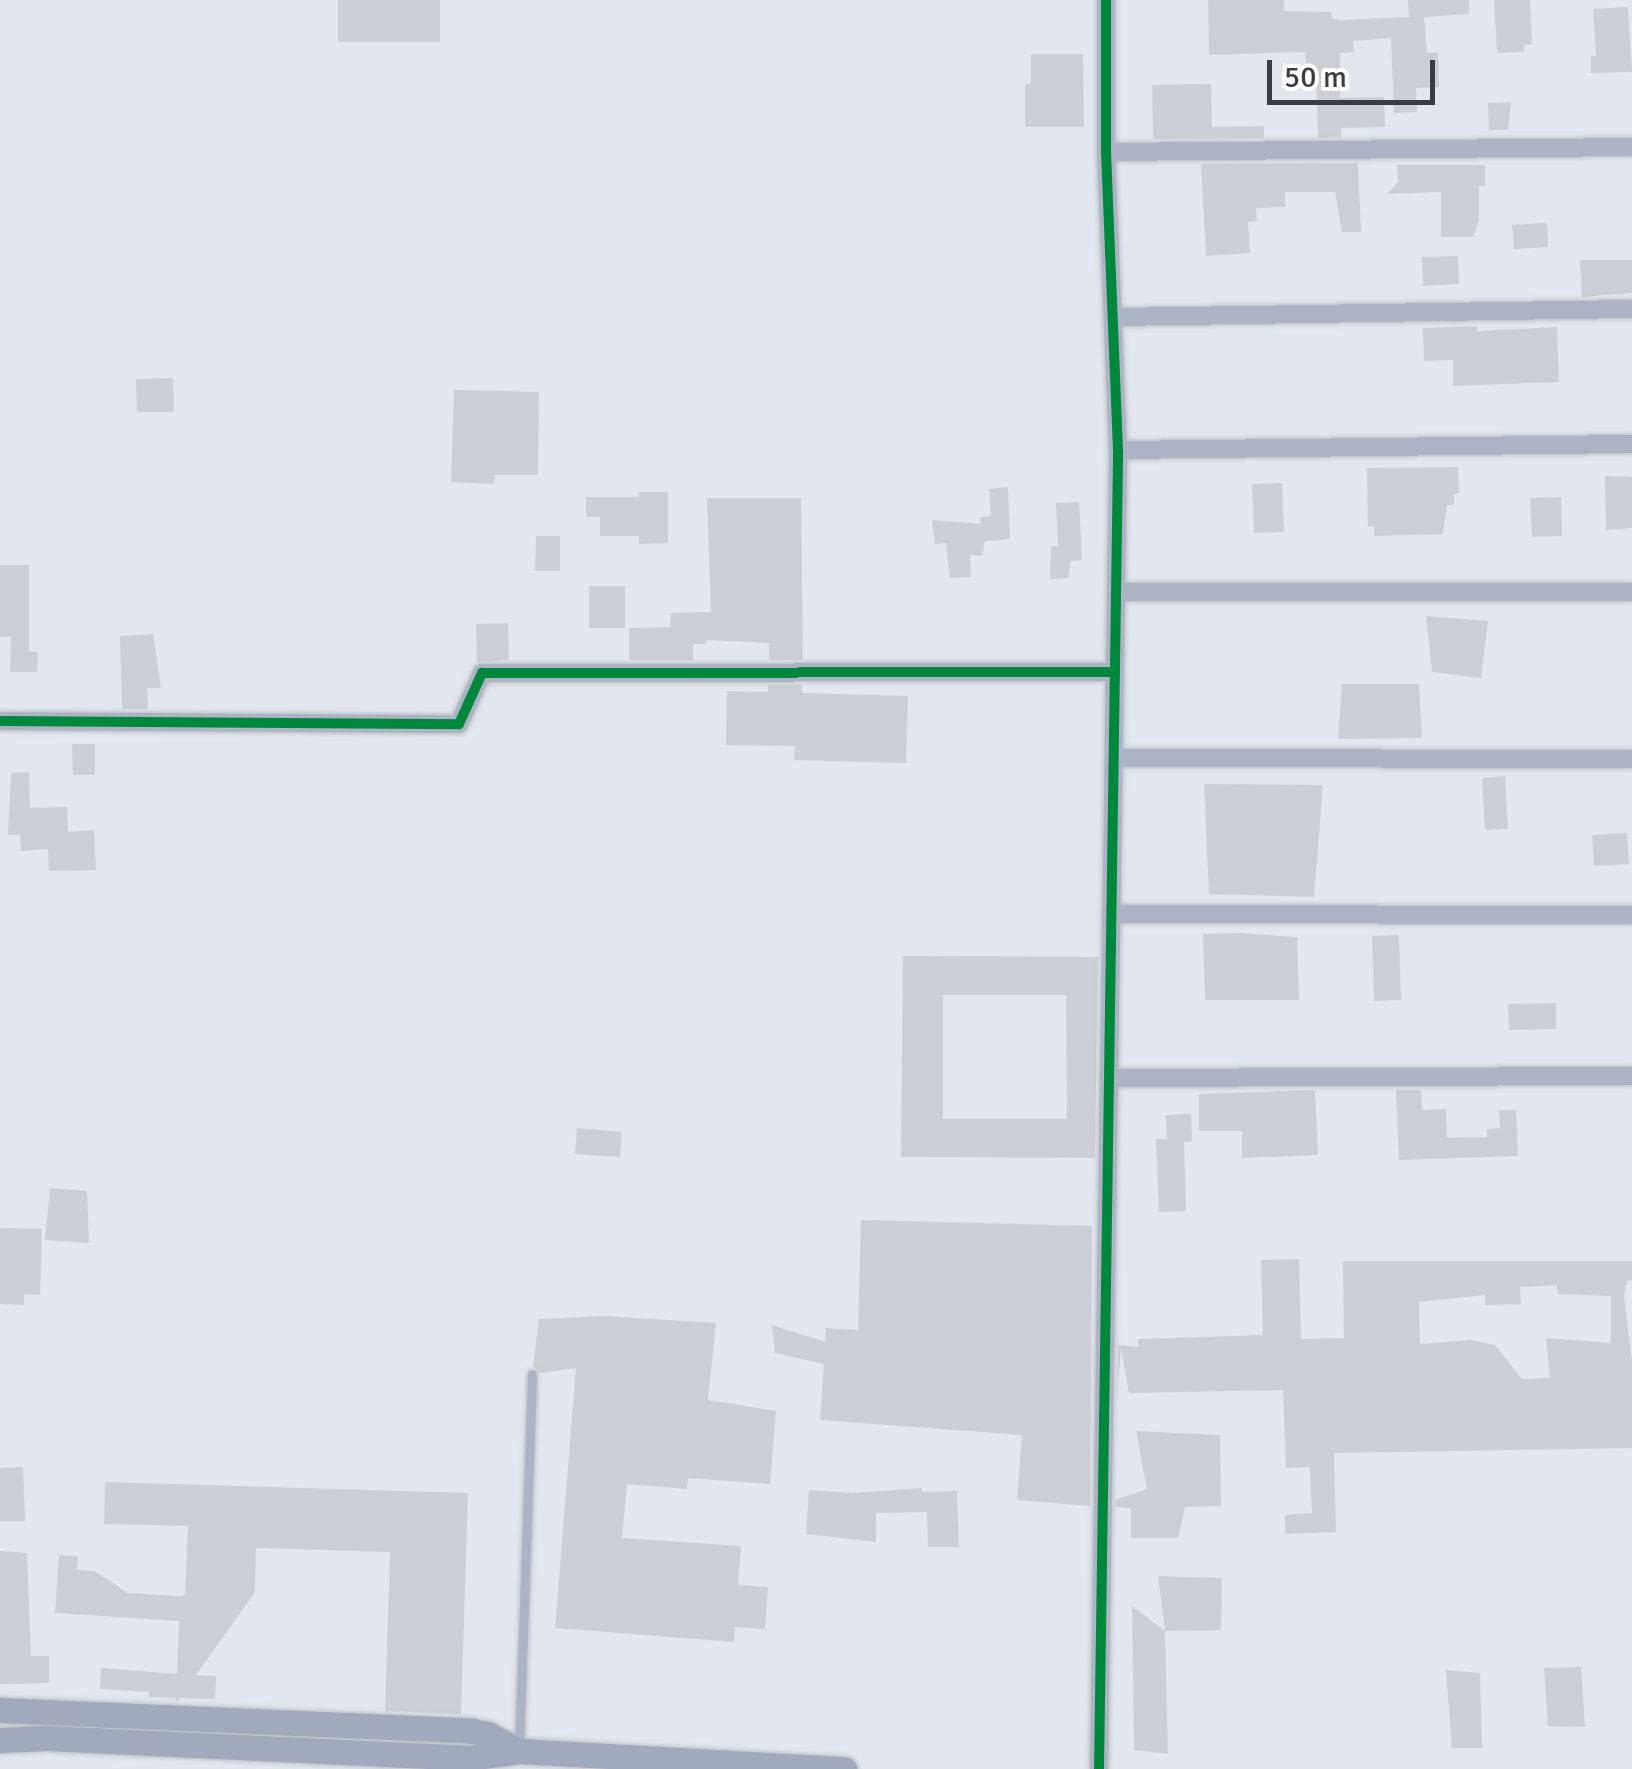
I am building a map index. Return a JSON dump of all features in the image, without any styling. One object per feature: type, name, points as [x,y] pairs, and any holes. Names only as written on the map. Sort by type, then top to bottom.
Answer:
[{"type":"main road","points":[[0,1710],[472,1731],[488,1734],[519,1752]]},
{"type":"main road","points":[[230,1747],[231,1720]]},
{"type":"main road","points":[[0,1740],[47,1738],[471,1758],[519,1752],[845,1769]]},
{"type":"street","points":[[1099,1769],[1118,450],[1106,152],[1106,0]]},
{"type":"street","points":[[1106,152],[1632,147]]},
{"type":"street","points":[[1115,317],[1632,309]]},
{"type":"street","points":[[1118,450],[1632,444]]},
{"type":"street","points":[[1117,592],[1632,592]]},
{"type":"street","points":[[0,721],[459,724],[482,673],[1116,672]]},
{"type":"street","points":[[1114,758],[1632,760]]},
{"type":"street","points":[[1112,914],[1632,916]]},
{"type":"street","points":[[1110,1078],[1632,1076]]},
{"type":"lane","points":[[519,1752],[532,1374]]},
{"type":"building","points":[[338,0],[440,0],[440,42],[338,42]]},
{"type":"building","points":[[1208,0],[1284,0],[1284,11],[1331,12],[1332,18],[1339,20],[1409,17],[1408,0],[1469,0],[1469,14],[1424,17],[1427,53],[1438,52],[1439,87],[1416,88],[1417,112],[1394,113],[1391,38],[1353,41],[1354,52],[1340,53],[1340,98],[1384,97],[1385,127],[1341,128],[1341,137],[1318,138],[1316,70],[1306,70],[1305,52],[1209,55]]},
{"type":"building","points":[[1494,0],[1530,0],[1532,44],[1524,45],[1524,52],[1497,53]]},
{"type":"building","points":[[1628,7],[1632,72],[1591,73],[1591,56],[1596,56],[1593,9]]},
{"type":"building","points":[[1031,54],[1083,54],[1084,127],[1025,127],[1025,85],[1031,83]]},
{"type":"building","points":[[1211,84],[1212,127],[1264,126],[1264,138],[1153,139],[1152,85]]},
{"type":"building","points":[[1511,102],[1508,130],[1489,130],[1488,103]]},
{"type":"building","points":[[1358,163],[1361,232],[1342,232],[1335,192],[1285,192],[1285,207],[1256,208],[1257,221],[1248,222],[1250,253],[1206,256],[1201,164]]},
{"type":"building","points":[[1397,165],[1485,165],[1485,186],[1479,186],[1479,220],[1473,237],[1441,237],[1441,192],[1387,194],[1398,182]]},
{"type":"building","points":[[1547,223],[1548,247],[1514,249],[1512,225]]},
{"type":"building","points":[[1458,256],[1459,284],[1423,286],[1422,257]]},
{"type":"building","points":[[1580,260],[1632,260],[1632,293],[1582,297]]},
{"type":"building","points":[[1477,326],[1477,331],[1557,327],[1559,382],[1453,386],[1453,360],[1424,361],[1423,328]]},
{"type":"building","points":[[173,378],[174,412],[137,412],[136,379]]},
{"type":"building","points":[[454,390],[539,392],[538,475],[495,475],[494,484],[451,482]]},
{"type":"building","points":[[1458,467],[1459,493],[1454,494],[1454,505],[1447,505],[1443,534],[1374,536],[1374,526],[1368,527],[1367,468]]},
{"type":"building","points":[[1605,476],[1632,477],[1632,528],[1606,530]]},
{"type":"building","points":[[1282,483],[1284,532],[1254,533],[1252,484]]},
{"type":"building","points":[[1008,487],[1010,539],[985,541],[982,556],[970,555],[971,577],[950,578],[946,543],[935,544],[932,520],[981,524],[980,517],[991,516],[989,489]]},
{"type":"building","points":[[639,492],[668,492],[668,543],[639,544],[639,536],[600,536],[600,517],[586,517],[586,497],[639,497]]},
{"type":"building","points":[[1561,497],[1562,536],[1532,537],[1530,498]]},
{"type":"building","points":[[707,498],[801,498],[803,660],[769,660],[769,643],[706,640],[706,644],[693,644],[693,660],[629,660],[629,628],[670,627],[671,613],[711,612]]},
{"type":"building","points":[[1079,502],[1082,560],[1071,561],[1068,578],[1050,579],[1051,546],[1058,546],[1056,503]]},
{"type":"building","points":[[536,536],[560,536],[560,571],[535,571]]},
{"type":"building","points":[[0,565],[29,565],[29,651],[38,652],[37,672],[10,672],[11,637],[0,637]]},
{"type":"building","points":[[589,586],[625,586],[625,628],[589,628]]},
{"type":"building","points":[[1426,616],[1488,621],[1481,678],[1432,672]]},
{"type":"building","points":[[508,623],[509,660],[477,662],[476,624]]},
{"type":"building","points":[[153,634],[161,688],[147,688],[148,709],[122,709],[120,636]]},
{"type":"building","points":[[1342,684],[1419,684],[1422,738],[1338,739]]},
{"type":"building","points":[[768,685],[802,685],[802,693],[908,696],[906,763],[794,760],[795,746],[726,745],[727,691],[768,692]]},
{"type":"building","points":[[72,744],[95,744],[95,775],[73,775]]},
{"type":"building","points":[[29,772],[30,808],[67,807],[68,832],[94,830],[96,870],[49,871],[48,849],[21,851],[20,835],[8,835],[11,773]]},
{"type":"building","points":[[1505,776],[1508,829],[1485,830],[1482,778]]},
{"type":"building","points":[[1204,784],[1323,785],[1314,897],[1209,894]]},
{"type":"building","points":[[1627,833],[1629,864],[1594,866],[1592,835]]},
{"type":"building","points":[[1203,934],[1297,937],[1299,1000],[1205,1000]]},
{"type":"building","points":[[1399,935],[1401,1000],[1374,1001],[1372,936]]},
{"type":"building","points":[[903,956],[1098,957],[1095,1158],[901,1157]],"holes":[[[943,995],[1066,995],[1067,1119],[943,1119]]]},
{"type":"building","points":[[1556,1003],[1556,1029],[1509,1030],[1508,1004]]},
{"type":"building","points":[[1315,1090],[1318,1155],[1242,1158],[1242,1131],[1199,1131],[1199,1094]]},
{"type":"building","points":[[1396,1090],[1421,1090],[1422,1110],[1446,1109],[1447,1138],[1487,1137],[1487,1129],[1500,1128],[1499,1110],[1516,1110],[1518,1156],[1399,1160]]},
{"type":"building","points":[[1191,1114],[1192,1142],[1184,1142],[1186,1211],[1159,1212],[1156,1139],[1167,1139],[1166,1115]]},
{"type":"building","points":[[577,1128],[622,1132],[620,1157],[575,1154]]},
{"type":"building","points":[[50,1188],[87,1191],[89,1243],[45,1240]]},
{"type":"building","points":[[861,1220],[1092,1226],[1090,1506],[1017,1500],[1022,1435],[820,1420],[824,1364],[775,1353],[772,1325],[825,1342],[826,1328],[858,1330]]},
{"type":"building","points":[[0,1228],[42,1229],[40,1295],[24,1294],[24,1305],[0,1304]]},
{"type":"building","points":[[1299,1259],[1301,1339],[1344,1338],[1343,1261],[1632,1261],[1632,1280],[1627,1281],[1624,1296],[1632,1361],[1632,1448],[1334,1453],[1336,1532],[1285,1534],[1285,1515],[1312,1513],[1310,1467],[1286,1468],[1283,1390],[1129,1393],[1121,1348],[1117,1398],[1118,1345],[1138,1347],[1138,1339],[1263,1335],[1261,1260]],"holes":[[[1557,1285],[1558,1294],[1611,1296],[1611,1343],[1546,1338],[1550,1378],[1522,1379],[1495,1345],[1470,1340],[1420,1344],[1419,1302],[1485,1295],[1485,1305],[1521,1304],[1520,1287]]]},
{"type":"building","points":[[605,1316],[716,1323],[708,1400],[776,1411],[770,1484],[688,1478],[687,1489],[627,1484],[622,1538],[741,1546],[738,1585],[768,1587],[765,1629],[735,1627],[734,1642],[555,1628],[576,1368],[540,1373],[533,1366],[539,1319]]},
{"type":"building","points":[[1136,1431],[1220,1435],[1221,1506],[1185,1507],[1178,1538],[1131,1538],[1131,1508],[1115,1507],[1115,1500],[1147,1489]]},
{"type":"building","points":[[23,1467],[25,1521],[0,1521],[0,1468]]},
{"type":"building","points":[[105,1482],[468,1493],[461,1714],[385,1711],[390,1552],[256,1548],[255,1592],[196,1675],[216,1676],[215,1699],[180,1698],[176,1702],[176,1698],[149,1697],[149,1692],[100,1689],[101,1668],[177,1674],[179,1621],[55,1613],[59,1555],[78,1556],[77,1570],[95,1571],[128,1593],[185,1595],[188,1526],[104,1524]]},
{"type":"building","points":[[922,1488],[922,1492],[957,1491],[959,1547],[928,1547],[927,1512],[876,1513],[876,1542],[806,1534],[809,1490],[853,1493]]},
{"type":"building","points":[[0,1551],[27,1553],[31,1656],[49,1656],[49,1683],[0,1684]]},
{"type":"building","points":[[1158,1576],[1222,1578],[1221,1630],[1165,1631]]},
{"type":"building","points":[[1132,1606],[1165,1631],[1168,1754],[1134,1750]]},
{"type":"building","points":[[1581,1667],[1585,1727],[1548,1726],[1544,1668]]},
{"type":"building","points":[[1446,1670],[1480,1673],[1482,1748],[1452,1748]]},
{"type":"cycle path","points":[[1099,1769],[1118,450],[1106,152],[1106,0]]},
{"type":"cycle path","points":[[0,721],[459,724],[482,673],[1115,672]]}]
